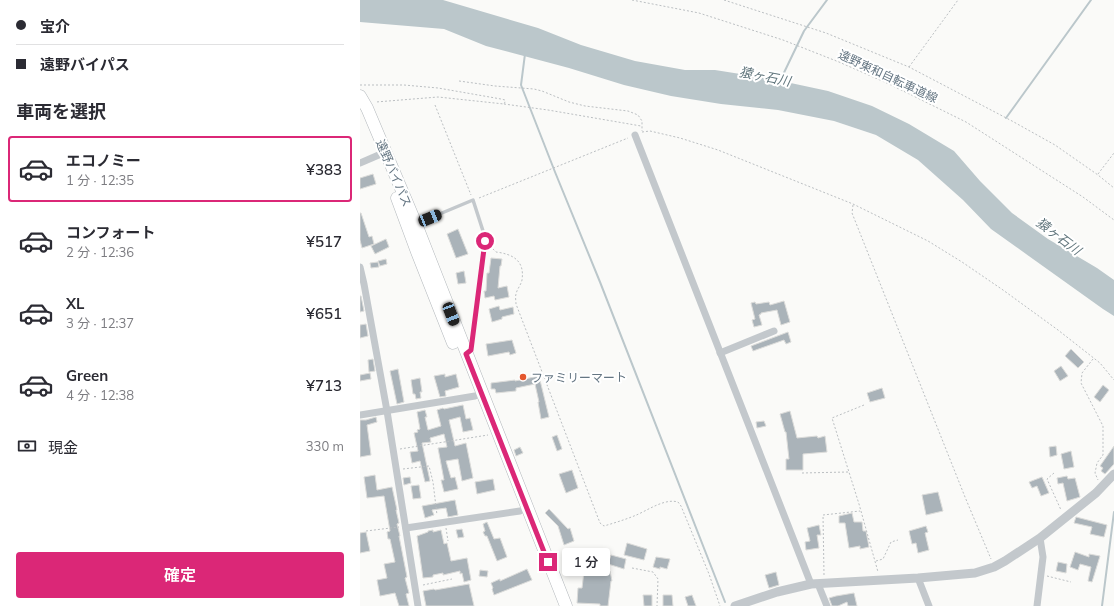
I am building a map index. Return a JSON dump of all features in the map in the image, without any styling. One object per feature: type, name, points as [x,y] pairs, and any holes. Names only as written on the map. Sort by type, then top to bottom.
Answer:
[{"type":"highway","name":"遠野バイパス","points":[[361,99],[417,252],[557,606]]},
{"type":"highway","name":"遠野バイパス","points":[[361,99],[367,108],[416,224],[566,606]]},
{"type":"street","points":[[635,136],[720,353],[827,606]]},
{"type":"street","points":[[360,163],[381,154]]},
{"type":"street","points":[[360,267],[387,411],[418,606]]},
{"type":"street","points":[[720,353],[774,331]]},
{"type":"street","points":[[360,415],[474,396]]},
{"type":"street","points":[[735,606],[777,592],[818,584],[975,573],[994,567],[1040,538],[1102,488],[1114,474]]},
{"type":"street","points":[[406,527],[520,511]]},
{"type":"street","points":[[1038,606],[1043,557],[1040,538]]},
{"type":"street","points":[[918,578],[929,606]]},
{"type":"lane","points":[[416,224],[473,200],[485,241],[471,350],[466,354]]},
{"type":"path","name":"遠野東和自転車道線","points":[[632,0],[699,13],[793,44],[889,84],[966,122],[1083,197],[1114,220]]},
{"type":"path","points":[[724,0],[826,33],[909,67],[1055,145],[1114,188]]},
{"type":"path","points":[[909,67],[958,0]]},
{"type":"path","points":[[459,81],[534,89],[569,102],[585,106],[628,111],[638,115],[642,121],[642,132],[650,131],[680,138],[718,150],[853,204],[928,241],[962,262],[1058,330],[1100,363],[1114,380]]},
{"type":"path","points":[[360,85],[404,85],[438,88],[501,98],[505,100],[504,104]]},
{"type":"path","points":[[361,99],[438,97],[548,110],[642,126]]},
{"type":"path","points":[[435,105],[473,200],[635,136]]},
{"type":"path","points":[[1098,175],[1114,153]]},
{"type":"path","points":[[853,204],[852,213],[994,567]]},
{"type":"path","points":[[485,241],[496,252],[506,254],[515,258],[519,262],[522,270],[522,280],[516,295],[516,304],[600,523],[604,526],[634,516],[667,501],[674,500],[678,502],[709,574],[720,606]]},
{"type":"path","points":[[1093,358],[1082,373],[1081,383],[1103,426],[1104,455],[1097,463],[1095,473],[1102,488]]},
{"type":"path","points":[[864,405],[832,418],[880,580]]},
{"type":"path","points":[[393,450],[490,435]]},
{"type":"path","points":[[396,470],[429,466],[448,541]]},
{"type":"path","points":[[802,473],[849,472]]},
{"type":"path","points":[[1054,473],[1047,479],[1065,518]]},
{"type":"path","points":[[818,584],[823,515],[860,511]]},
{"type":"path","points":[[366,531],[406,527]]},
{"type":"path","points":[[875,561],[883,559],[892,542],[898,540]]},
{"type":"path","points":[[632,568],[653,572],[658,579],[657,606]]},
{"type":"path","points":[[1041,574],[1072,582]]},
{"type":"path","points":[[415,586],[452,579]]},
{"type":"shaded area","points":[[360,0],[443,0],[538,28],[581,45],[635,61],[685,70],[715,70],[772,79],[828,91],[872,106],[909,124],[954,151],[980,181],[1012,213],[1048,239],[1097,268],[1114,280],[1114,316],[991,229],[963,200],[918,160],[876,135],[834,121],[778,110],[721,104],[671,96],[624,85],[569,68],[486,46],[444,29],[360,22]]},
{"type":"building","points":[[373,174],[376,184],[360,189],[360,178]]},
{"type":"building","points":[[360,213],[369,237],[372,236],[374,244],[362,248],[360,240]]},
{"type":"building","points":[[458,229],[468,254],[456,258],[447,234]]},
{"type":"building","points":[[386,239],[389,247],[375,254],[371,246]]},
{"type":"building","points":[[491,258],[502,259],[498,288],[507,286],[509,297],[495,300],[494,296],[485,298],[484,291],[486,291],[487,273],[489,273]]},
{"type":"building","points":[[386,259],[387,264],[380,266],[378,261]]},
{"type":"building","points":[[378,262],[379,267],[371,268],[370,263]]},
{"type":"building","points":[[464,271],[466,283],[458,284],[456,273]]},
{"type":"building","points":[[360,296],[364,311],[360,312]]},
{"type":"building","points":[[784,301],[790,322],[781,325],[777,310],[761,313],[759,315],[762,325],[754,327],[752,320],[755,319],[751,303],[755,302],[756,304],[769,302],[770,305]]},
{"type":"building","points":[[499,306],[500,310],[513,307],[514,314],[502,317],[502,319],[492,322],[489,309]]},
{"type":"building","points":[[366,324],[368,336],[360,338],[360,325]]},
{"type":"building","points":[[788,332],[791,342],[786,344],[784,340],[753,351],[751,346]]},
{"type":"building","points":[[512,340],[516,353],[510,355],[509,352],[488,356],[486,344]]},
{"type":"building","points":[[1071,349],[1084,362],[1078,368],[1065,356]]},
{"type":"building","points":[[373,359],[375,371],[369,372],[368,360]]},
{"type":"building","points":[[1061,366],[1068,376],[1060,381],[1054,371]]},
{"type":"building","points":[[398,369],[404,402],[397,404],[390,371]]},
{"type":"building","points":[[370,373],[371,379],[360,381],[360,375]]},
{"type":"building","points":[[445,374],[445,377],[456,374],[459,387],[445,391],[446,396],[440,397],[434,376]]},
{"type":"building","points":[[539,376],[549,417],[541,419],[535,384],[516,388],[516,391],[496,393],[495,389],[491,389],[491,383],[515,381]]},
{"type":"building","points":[[420,378],[422,392],[420,392],[421,398],[416,399],[415,394],[413,394],[411,380]]},
{"type":"building","points":[[1103,385],[1109,390],[1100,402],[1094,397]]},
{"type":"building","points":[[882,388],[885,398],[870,402],[867,393]]},
{"type":"building","points":[[463,405],[466,419],[470,418],[473,430],[463,432],[460,417],[449,420],[455,446],[466,443],[473,478],[462,481],[458,459],[446,461],[451,478],[455,477],[458,489],[444,492],[441,480],[444,480],[438,448],[447,447],[444,434],[430,438],[431,442],[422,443],[430,481],[425,482],[420,461],[412,463],[410,452],[418,451],[414,433],[418,432],[417,430],[420,429],[417,412],[425,410],[428,430],[441,426],[437,410]]},
{"type":"building","points":[[790,411],[797,438],[817,436],[818,438],[825,436],[827,452],[803,454],[803,470],[786,470],[786,459],[789,459],[786,432],[780,414]]},
{"type":"building","points":[[376,417],[377,422],[367,425],[371,455],[360,457],[360,420]]},
{"type":"building","points":[[764,421],[766,426],[757,428],[756,422]]},
{"type":"building","points":[[557,435],[562,449],[557,451],[552,437]]},
{"type":"building","points":[[1056,446],[1057,455],[1050,457],[1049,447]]},
{"type":"building","points":[[1114,446],[1114,464],[1105,474],[1101,471],[1103,468],[1100,466]]},
{"type":"building","points":[[520,447],[523,453],[516,456],[514,450]]},
{"type":"building","points":[[1071,451],[1074,467],[1064,469],[1061,454]]},
{"type":"building","points":[[572,470],[578,488],[566,493],[559,474]]},
{"type":"building","points":[[375,475],[377,490],[392,487],[407,577],[405,578],[409,593],[406,594],[409,606],[399,606],[395,593],[380,596],[377,580],[387,578],[384,564],[395,562],[390,539],[388,539],[387,532],[390,531],[384,496],[367,498],[364,477]]},
{"type":"building","points":[[1067,476],[1068,479],[1075,478],[1080,497],[1067,501],[1063,483],[1058,484],[1057,478]]},
{"type":"building","points":[[410,477],[411,483],[404,485],[403,478]]},
{"type":"building","points":[[1042,477],[1049,493],[1041,496],[1037,486],[1032,488],[1029,482]]},
{"type":"building","points":[[493,479],[495,490],[477,494],[475,482]]},
{"type":"building","points":[[419,485],[421,498],[413,499],[411,486]]},
{"type":"building","points":[[938,492],[943,511],[926,515],[922,495]]},
{"type":"building","points":[[455,500],[458,515],[448,517],[446,508],[432,510],[434,515],[425,518],[422,506]]},
{"type":"building","points":[[549,509],[568,529],[570,528],[574,541],[564,545],[558,526],[545,513]]},
{"type":"building","points":[[852,513],[854,522],[862,522],[863,531],[866,531],[869,547],[860,549],[860,546],[849,548],[845,523],[839,523],[839,516]]},
{"type":"building","points":[[1076,517],[1107,525],[1104,537],[1090,534],[1092,527],[1074,523]]},
{"type":"building","points":[[487,522],[494,539],[500,538],[507,557],[497,561],[487,536],[485,536],[483,532],[485,531],[483,524]]},
{"type":"building","points":[[819,525],[821,535],[817,535],[819,548],[806,550],[805,542],[810,541],[807,528]]},
{"type":"building","points":[[926,526],[928,532],[925,533],[929,550],[918,553],[916,543],[912,544],[909,531]]},
{"type":"building","points":[[462,529],[464,537],[458,538],[456,530]]},
{"type":"building","points":[[433,530],[433,532],[441,530],[444,544],[447,543],[451,561],[467,558],[471,580],[464,582],[460,571],[423,578],[417,536]]},
{"type":"building","points":[[366,532],[370,551],[360,553],[360,533]]},
{"type":"building","points":[[627,543],[647,549],[644,560],[624,555]]},
{"type":"building","points":[[1075,552],[1089,557],[1089,554],[1100,556],[1092,582],[1088,581],[1091,567],[1080,564],[1078,570],[1070,567]]},
{"type":"building","points":[[586,555],[596,556],[593,575],[610,571],[612,581],[608,606],[600,606],[600,604],[577,603],[578,588],[582,588]]},
{"type":"building","points":[[611,555],[626,559],[624,569],[608,564]]},
{"type":"building","points":[[656,557],[670,559],[667,569],[653,567]]},
{"type":"building","points":[[1058,562],[1067,564],[1066,573],[1056,571]]},
{"type":"building","points":[[527,569],[532,580],[494,595],[491,583],[500,579],[500,581]]},
{"type":"building","points":[[480,570],[488,571],[487,577],[479,576]]},
{"type":"building","points":[[776,572],[779,585],[769,588],[765,575]]},
{"type":"building","points":[[469,584],[474,606],[426,606],[423,591]]},
{"type":"building","points":[[854,593],[857,606],[848,606],[847,602],[838,606],[832,606],[829,598]]},
{"type":"building","points":[[643,595],[652,595],[652,606],[644,606]]},
{"type":"building","points":[[663,595],[672,595],[673,606],[663,606]]},
{"type":"building","points":[[692,595],[696,606],[688,606],[685,597]]},
{"type":"waterway","name":"猿ヶ石川","points":[[780,81],[804,31],[827,0]]},
{"type":"waterway","points":[[1006,118],[1091,0]]},
{"type":"waterway","points":[[525,54],[521,85],[725,602]]},
{"type":"waterway","points":[[1102,606],[1114,512]]},
{"type":"place","name":"ファミリーマート","points":[[523,377]]},
{"type":"route","points":[[485,241],[471,350],[466,354],[548,562]]}]
